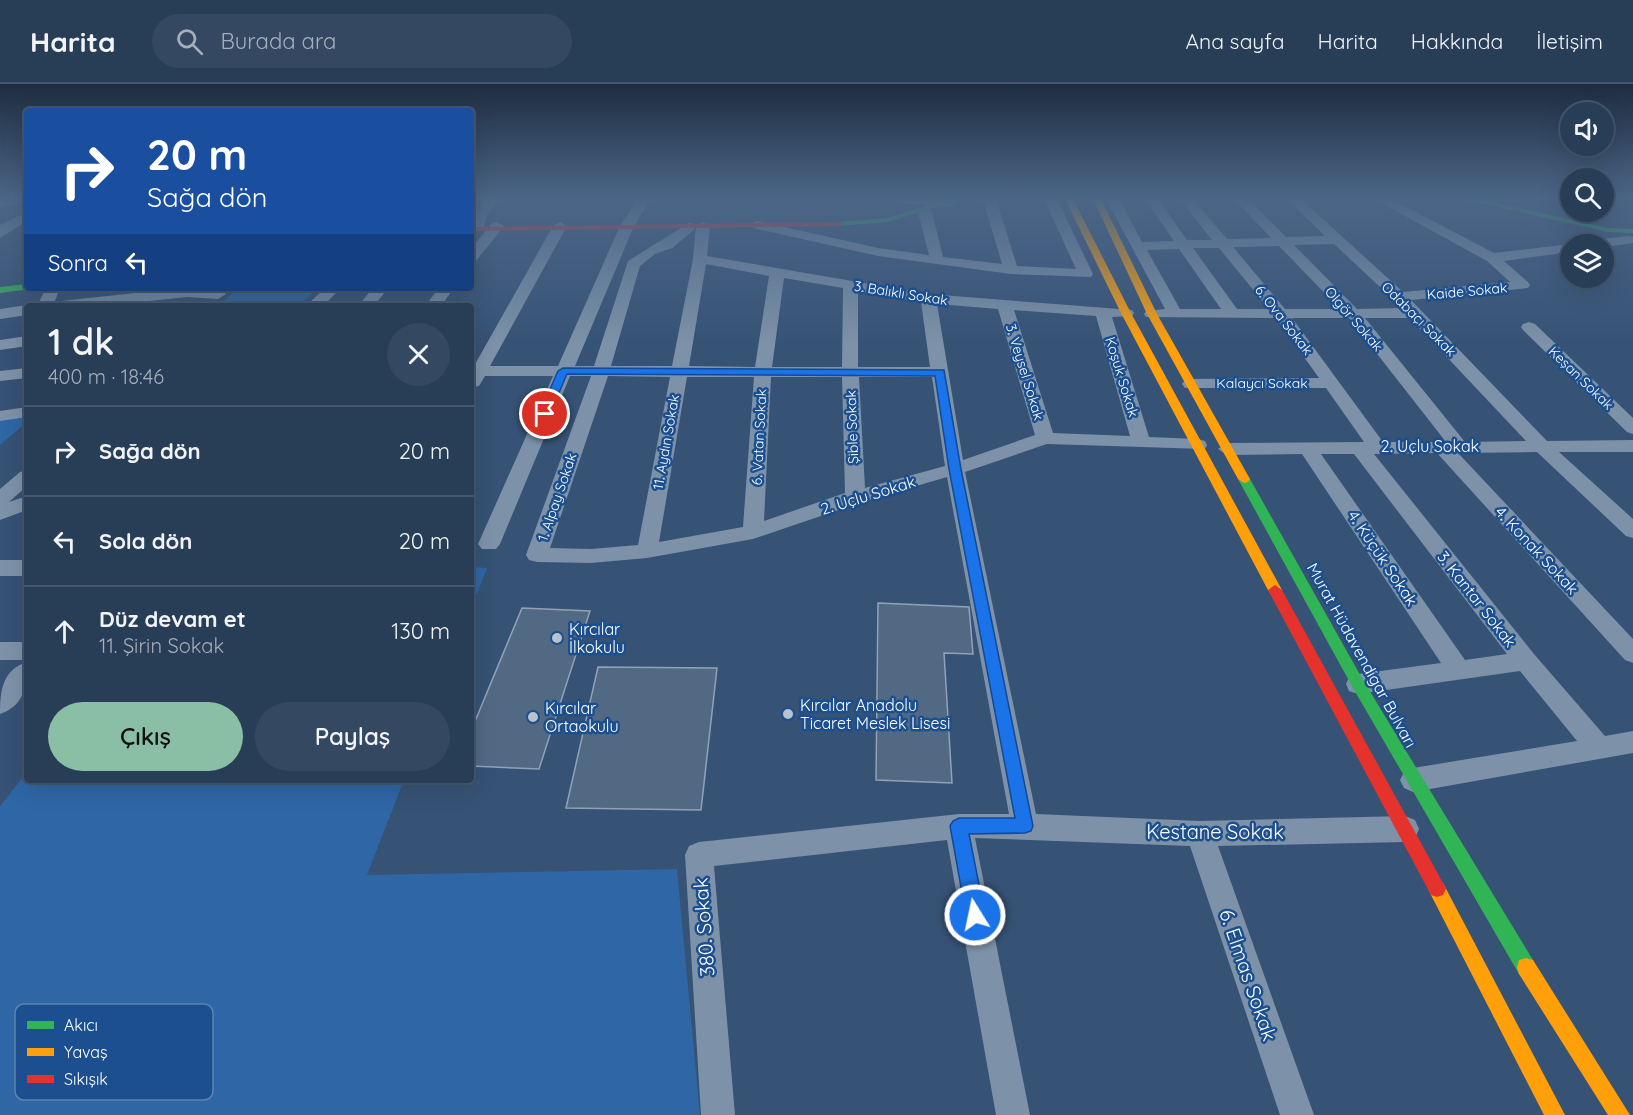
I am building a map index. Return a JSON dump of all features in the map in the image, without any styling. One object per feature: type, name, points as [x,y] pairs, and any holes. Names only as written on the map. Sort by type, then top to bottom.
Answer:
[{"type":"main road","points":[[1093,247],[1126,313],[1516,1035],[1555,1115]]},
{"type":"main road","name":"Murat Hüdavendigar Bulvarı","points":[[1120,247],[1152,314],[1413,780],[1556,1018],[1620,1115]]},
{"type":"main road","points":[[0,290],[24,287]]},
{"type":"street","points":[[474,376],[548,247]]},
{"type":"street","points":[[489,544],[618,247]]},
{"type":"street","name":"1. Alpay Sokak","points":[[537,555],[602,371],[633,264],[650,251],[661,247]]},
{"type":"street","name":"11. Aydın Sokak","points":[[647,551],[700,259],[699,247]]},
{"type":"street","points":[[856,247],[1011,270],[1086,274],[1073,247]]},
{"type":"street","points":[[934,247],[937,260]]},
{"type":"street","points":[[1004,247],[1011,270]]},
{"type":"street","points":[[1138,247],[1175,314]]},
{"type":"street","points":[[1185,247],[1233,315]]},
{"type":"street","name":"6. Ova Sokak","points":[[1227,247],[1282,315],[1332,383],[1367,446]]},
{"type":"street","name":"Olgör Sokak","points":[[1287,247],[1354,314],[1450,446]]},
{"type":"street","name":"Odabaçı Sokak","points":[[1344,247],[1416,313],[1540,445],[1633,531]]},
{"type":"street","points":[[1471,247],[1492,258]]},
{"type":"street","name":"Kaide Sokak","points":[[1492,258],[1560,249]]},
{"type":"street","name":"Kaide Sokak","points":[[1399,297],[1523,285],[1492,258]]},
{"type":"street","name":"3. Balıklı Sokak","points":[[700,259],[928,299],[1126,313]]},
{"type":"street","name":"6. Vatan Sokak","points":[[753,532],[763,372],[777,272]]},
{"type":"street","name":"Şible Sokak","points":[[850,285],[850,372],[855,497]]},
{"type":"street","points":[[87,303],[175,293],[220,291]]},
{"type":"street","points":[[209,303],[220,291]]},
{"type":"street","points":[[317,303],[331,291]]},
{"type":"street","points":[[368,303],[378,291]]},
{"type":"street","points":[[435,303],[445,291]]},
{"type":"street","points":[[928,299],[955,469],[1025,826]]},
{"type":"street","name":"3. Veysel Sokak","points":[[1005,306],[1045,438]]},
{"type":"street","points":[[0,314],[24,310]]},
{"type":"street","name":"Koşuk Sokak","points":[[1103,313],[1141,442]]},
{"type":"street","points":[[1152,314],[1416,313]]},
{"type":"street","name":"Keşan Sokak","points":[[1529,327],[1633,428]]},
{"type":"street","points":[[0,345],[24,341]]},
{"type":"street","points":[[474,376],[563,371],[940,372]]},
{"type":"street","points":[[0,376],[24,373]]},
{"type":"street","name":"Kalaycı Sokak","points":[[1191,384],[1332,383]]},
{"type":"street","points":[[4,415],[24,399]]},
{"type":"street","points":[[4,415],[24,412]]},
{"type":"street","name":"2. Uçlu Sokak","points":[[537,555],[591,556],[647,551],[753,532],[855,497],[955,469],[1045,438],[1198,445]]},
{"type":"street","name":"2. Uçlu Sokak","points":[[1227,448],[1540,445],[1633,447]]},
{"type":"street","name":"3. Kantar Sokak","points":[[1367,446],[1526,661],[1599,748]]},
{"type":"street","name":"4. Konak Sokak","points":[[1450,446],[1633,654]]},
{"type":"street","name":"4. Küçük Sokak","points":[[1307,447],[1459,670]]},
{"type":"street","points":[[13,507],[24,483]]},
{"type":"street","points":[[0,567],[24,568]]},
{"type":"street","points":[[0,651],[24,651]]},
{"type":"street","points":[[1358,684],[1526,661]]},
{"type":"street","points":[[0,704],[24,675]]},
{"type":"street","points":[[1413,780],[1633,742]]},
{"type":"street","points":[[959,826],[1013,1115]]},
{"type":"street","name":"Kestane Sokak","points":[[959,826],[1025,826],[1200,834],[1405,830]]},
{"type":"street","name":"380. Sokak","points":[[718,1115],[699,855],[959,826]]},
{"type":"street","name":"6. Elmas Sokak","points":[[1200,834],[1297,1115]]},
{"type":"shaded area","points":[[235,291],[316,291],[301,303],[222,303]]},
{"type":"shaded area","points":[[24,415],[24,425],[0,445],[0,419]]},
{"type":"shaded area","points":[[474,567],[487,568],[474,601]]},
{"type":"shaded area","points":[[24,776],[24,783],[403,783],[367,875],[677,869],[700,1115],[0,1115],[0,806]]},
{"type":"building","points":[[878,603],[969,607],[973,654],[944,653],[952,783],[876,780]]},
{"type":"building","points":[[522,608],[590,611],[539,769],[474,766],[474,724]]},
{"type":"building","points":[[598,667],[717,668],[701,810],[566,808]]},
{"type":"traffic: fast","points":[[0,290],[24,287]]},
{"type":"traffic: fast","points":[[1244,479],[1358,684],[1526,967]]},
{"type":"traffic: slow","points":[[1093,247],[1275,590]]},
{"type":"traffic: slow","points":[[1120,247],[1152,314],[1244,479]]},
{"type":"traffic: slow","points":[[1437,889],[1555,1115]]},
{"type":"traffic: slow","points":[[1526,967],[1620,1115]]},
{"type":"traffic: jam","points":[[1275,590],[1437,889]]},
{"type":"place","name":"Kırcılar İlkokulu","points":[[557,638]]},
{"type":"place","name":"Kırcılar Anadolu Ticaret Meslek Lisesi","points":[[788,714]]},
{"type":"place","name":"Kırcılar Ortaokulu","points":[[533,717]]},
{"type":"route","points":[[545,414],[563,371],[940,372],[955,469],[968,524],[1025,826],[959,826],[975,915]]}]
